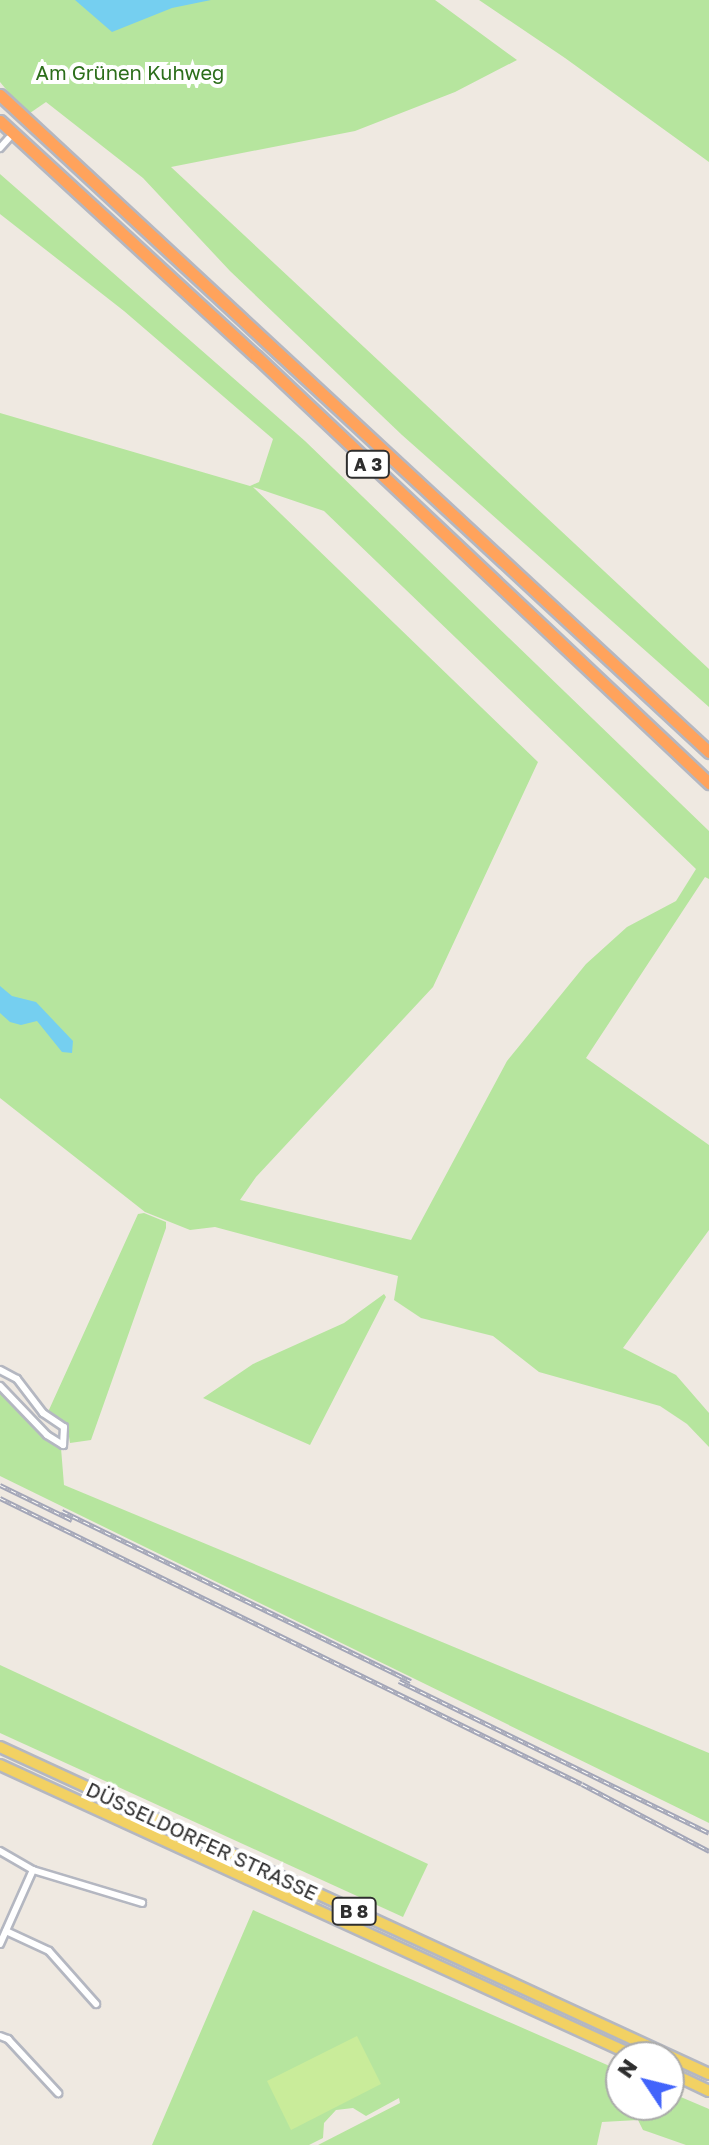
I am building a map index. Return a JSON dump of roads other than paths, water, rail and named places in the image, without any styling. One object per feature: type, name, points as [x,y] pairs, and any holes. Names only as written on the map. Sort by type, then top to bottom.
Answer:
[{"type":"highway","name":"A 3","points":[[0,95],[709,752]]},
{"type":"highway","name":"A 3","points":[[0,121],[256,356],[709,783]]},
{"type":"main road","name":"DÜSSELDORFER STRASSE","points":[[0,1747],[709,2074]]},
{"type":"main road","name":"DÜSSELDORFER STRASSE","points":[[0,1765],[605,2042]]},
{"type":"main road","points":[[685,2080],[709,2091]]},
{"type":"street","points":[[0,148],[9,138]]},
{"type":"street","points":[[0,1370],[17,1379],[43,1413],[64,1427],[63,1445],[47,1435],[0,1386]]},
{"type":"street","points":[[0,1851],[33,1870],[142,1903]]},
{"type":"street","points":[[0,1944],[33,1870]]},
{"type":"street","points":[[6,1931],[49,1951],[96,2004]]},
{"type":"street","points":[[0,2036],[8,2039],[58,2093]]},
{"type":"water","points":[[75,0],[211,0],[172,8],[112,32]]},
{"type":"water","points":[[0,986],[12,996],[36,1002],[73,1041],[72,1053],[62,1052],[37,1021],[21,1025],[10,1022],[0,1013]]},
{"type":"railway","points":[[0,1485],[72,1520]]},
{"type":"railway","points":[[0,1498],[582,1784],[709,1851]]},
{"type":"railway","points":[[62,1511],[411,1681]]},
{"type":"railway","points":[[399,1681],[709,1833]]},
{"type":"park label","name":"Am Grünen Kuhweg","points":[[130,72]]}]
